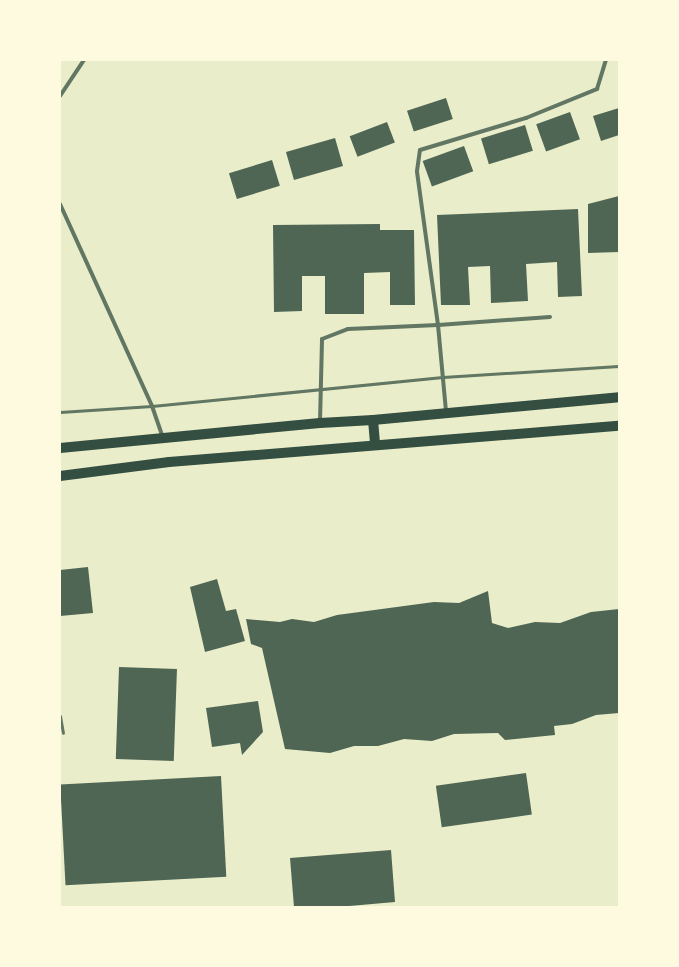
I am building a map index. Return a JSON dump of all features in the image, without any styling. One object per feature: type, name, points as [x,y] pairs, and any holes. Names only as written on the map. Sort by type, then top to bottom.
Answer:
[{"type":"main road","points":[[60,448],[320,423],[373,420],[619,397]]},
{"type":"main road","points":[[373,420],[375,445]]},
{"type":"main road","points":[[60,476],[170,462],[619,426]]},
{"type":"street","points":[[60,96],[84,60]]},
{"type":"street","points":[[446,412],[438,325],[418,171],[420,150],[526,118],[597,89],[606,60]]},
{"type":"street","points":[[60,204],[152,406],[164,438]]},
{"type":"street","points":[[320,423],[322,339],[348,329],[438,325],[550,317]]},
{"type":"lane","points":[[60,412],[152,406],[443,377],[619,366]]},
{"type":"lane","points":[[60,716],[63,733]]},
{"type":"building","points":[[446,98],[453,119],[414,132],[407,111]]},
{"type":"building","points":[[619,108],[619,135],[601,141],[593,116]]},
{"type":"building","points":[[570,112],[580,139],[546,152],[536,124]]},
{"type":"building","points":[[387,122],[395,143],[358,157],[350,136]]},
{"type":"building","points":[[525,125],[533,151],[489,164],[481,138]]},
{"type":"building","points":[[335,138],[343,166],[294,180],[286,152]]},
{"type":"building","points":[[464,146],[473,171],[432,186],[423,161]]},
{"type":"building","points":[[272,160],[280,186],[237,199],[229,173]]},
{"type":"building","points":[[619,196],[619,252],[588,253],[588,204]]},
{"type":"building","points":[[578,209],[582,296],[558,297],[557,262],[526,264],[528,301],[491,303],[490,266],[468,267],[470,305],[441,305],[437,215]]},
{"type":"building","points":[[380,224],[380,230],[414,230],[415,305],[390,305],[390,272],[364,273],[364,314],[325,314],[325,276],[302,276],[302,311],[274,312],[273,225]]},
{"type":"building","points":[[88,567],[93,613],[60,616],[60,570]]},
{"type":"building","points":[[217,579],[226,611],[236,609],[245,641],[205,652],[190,587]]},
{"type":"building","points":[[488,591],[492,623],[508,628],[535,622],[560,623],[591,612],[619,609],[619,713],[596,715],[572,724],[554,726],[555,735],[505,740],[498,733],[454,734],[432,741],[404,739],[378,746],[354,746],[330,753],[285,749],[262,648],[251,644],[246,619],[280,622],[292,619],[314,622],[337,615],[434,602],[459,603]]},
{"type":"building","points":[[119,667],[177,669],[174,761],[116,759]]},
{"type":"building","points":[[258,701],[263,732],[242,755],[240,743],[212,747],[206,708]]},
{"type":"building","points":[[526,773],[532,815],[442,827],[436,786]]},
{"type":"building","points":[[221,776],[226,877],[66,885],[60,784]]},
{"type":"building","points":[[391,850],[395,902],[338,907],[294,907],[290,858]]}]
